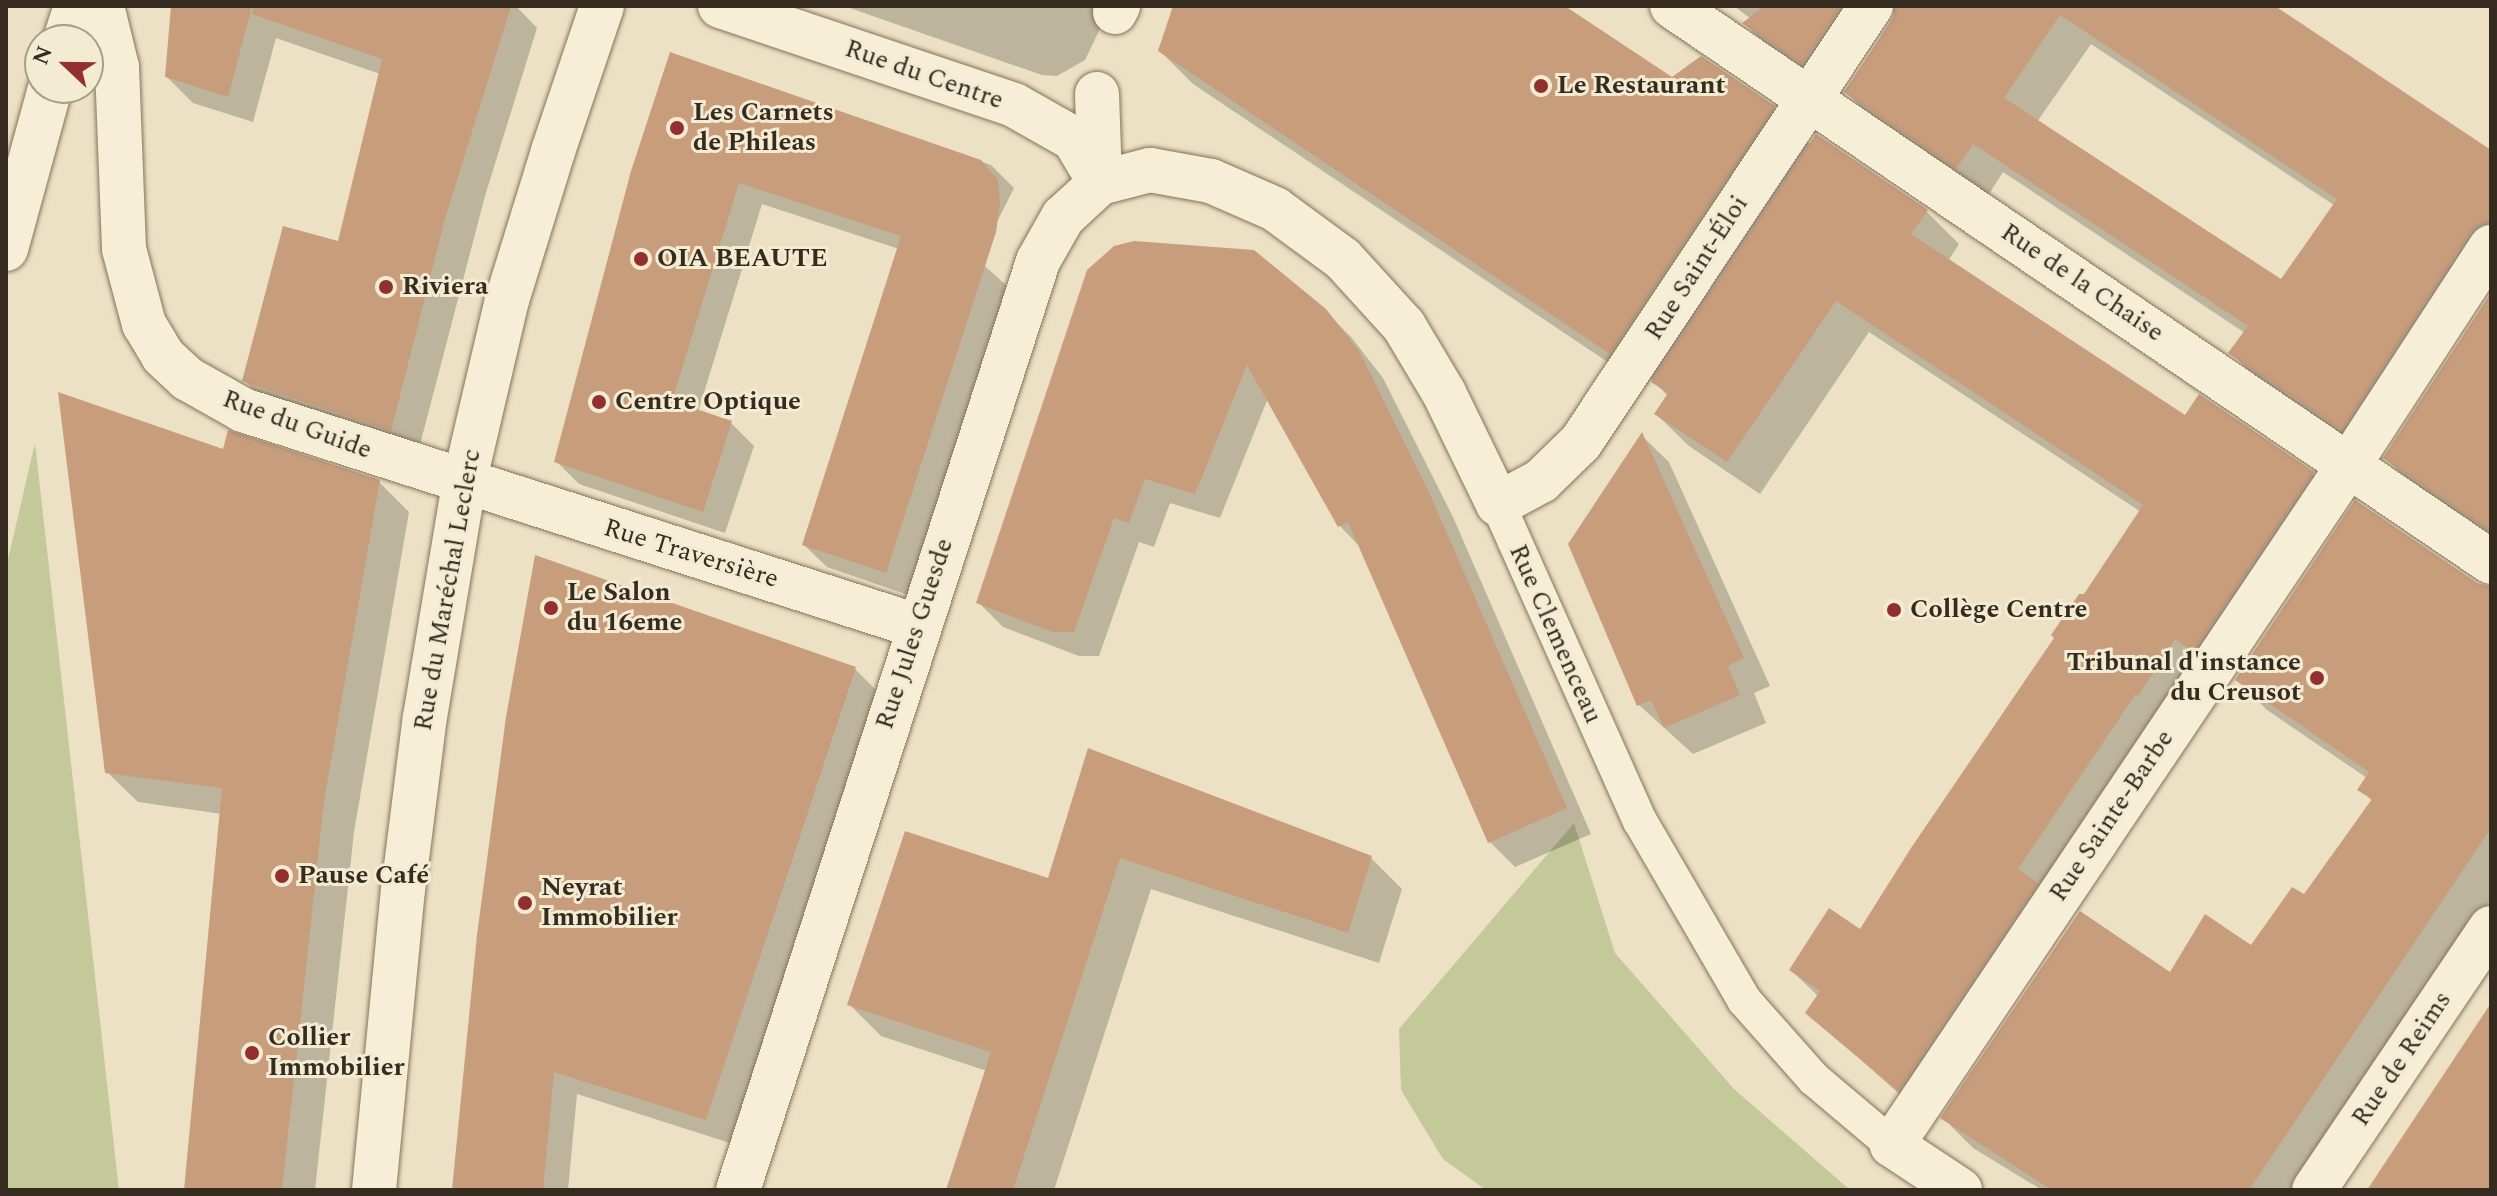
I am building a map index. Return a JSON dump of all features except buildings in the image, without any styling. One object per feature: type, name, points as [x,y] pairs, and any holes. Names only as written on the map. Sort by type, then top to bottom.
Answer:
[{"type":"street","name":"Rue du Guide","points":[[102,6],[117,67],[124,249],[144,324],[163,356],[188,379],[243,410],[464,483]]},
{"type":"street","name":"Rue du Maréchal Leclerc","points":[[374,1190],[403,890],[423,733],[464,483],[507,300],[602,6]]},
{"type":"street","name":"Rue du Centre","points":[[720,6],[1014,105],[1074,139],[1100,183]]},
{"type":"street","name":"Rue de la Chaise","points":[[1672,6],[2350,463],[2491,562]]},
{"type":"street","name":"Rue Saint-Éloi","points":[[1498,504],[1541,481],[1581,442],[1871,6]]},
{"type":"street","points":[[1097,94],[1100,183]]},
{"type":"street","points":[[6,249],[46,104]]},
{"type":"street","name":"Rue Clemenceau","points":[[1100,183],[1150,170],[1211,181],[1275,209],[1343,259],[1404,326],[1444,393],[1498,504]]},
{"type":"street","name":"Rue Jules Guesde","points":[[738,1190],[917,626],[1038,261],[1063,217],[1100,183]]},
{"type":"street","name":"Rue Sainte-Barbe","points":[[1892,1145],[2350,463],[2491,247]]},
{"type":"street","name":"Rue Traversière","points":[[464,483],[917,626]]},
{"type":"street","name":"Rue de Reims","points":[[2314,1190],[2491,928]]},
{"type":"street","name":"Rue Clemenceau","points":[[1892,1145],[1960,1190]]},
{"type":"lane","name":"Rue Clemenceau","points":[[1498,504],[1640,821],[1744,1000],[1814,1079],[1892,1145]]},
{"type":"green space","points":[[35,443],[119,1190],[6,1190],[6,568]]},
{"type":"green space","points":[[1574,823],[1615,953],[1734,1089],[1850,1190],[1486,1190],[1443,1159],[1401,1090],[1399,1029]]},
{"type":"place","name":"Le Restaurant","points":[[1541,86]]},
{"type":"place","name":"Les Carnets de Phileas","points":[[677,128]]},
{"type":"place","name":"OIA BEAUTE","points":[[641,259]]},
{"type":"place","name":"Riviera","points":[[386,287]]},
{"type":"place","name":"Centre Optique","points":[[599,402]]},
{"type":"place","name":"Le Salon du 16eme","points":[[551,608]]},
{"type":"place","name":"Collège Centre","points":[[1894,610]]},
{"type":"place","name":"Tribunal d'instance du Creusot","points":[[2317,678]]},
{"type":"place","name":"Pause Café","points":[[282,876]]},
{"type":"place","name":"Neyrat Immobilier","points":[[525,903]]},
{"type":"place","name":"Collier Immobilier","points":[[252,1053]]}]
